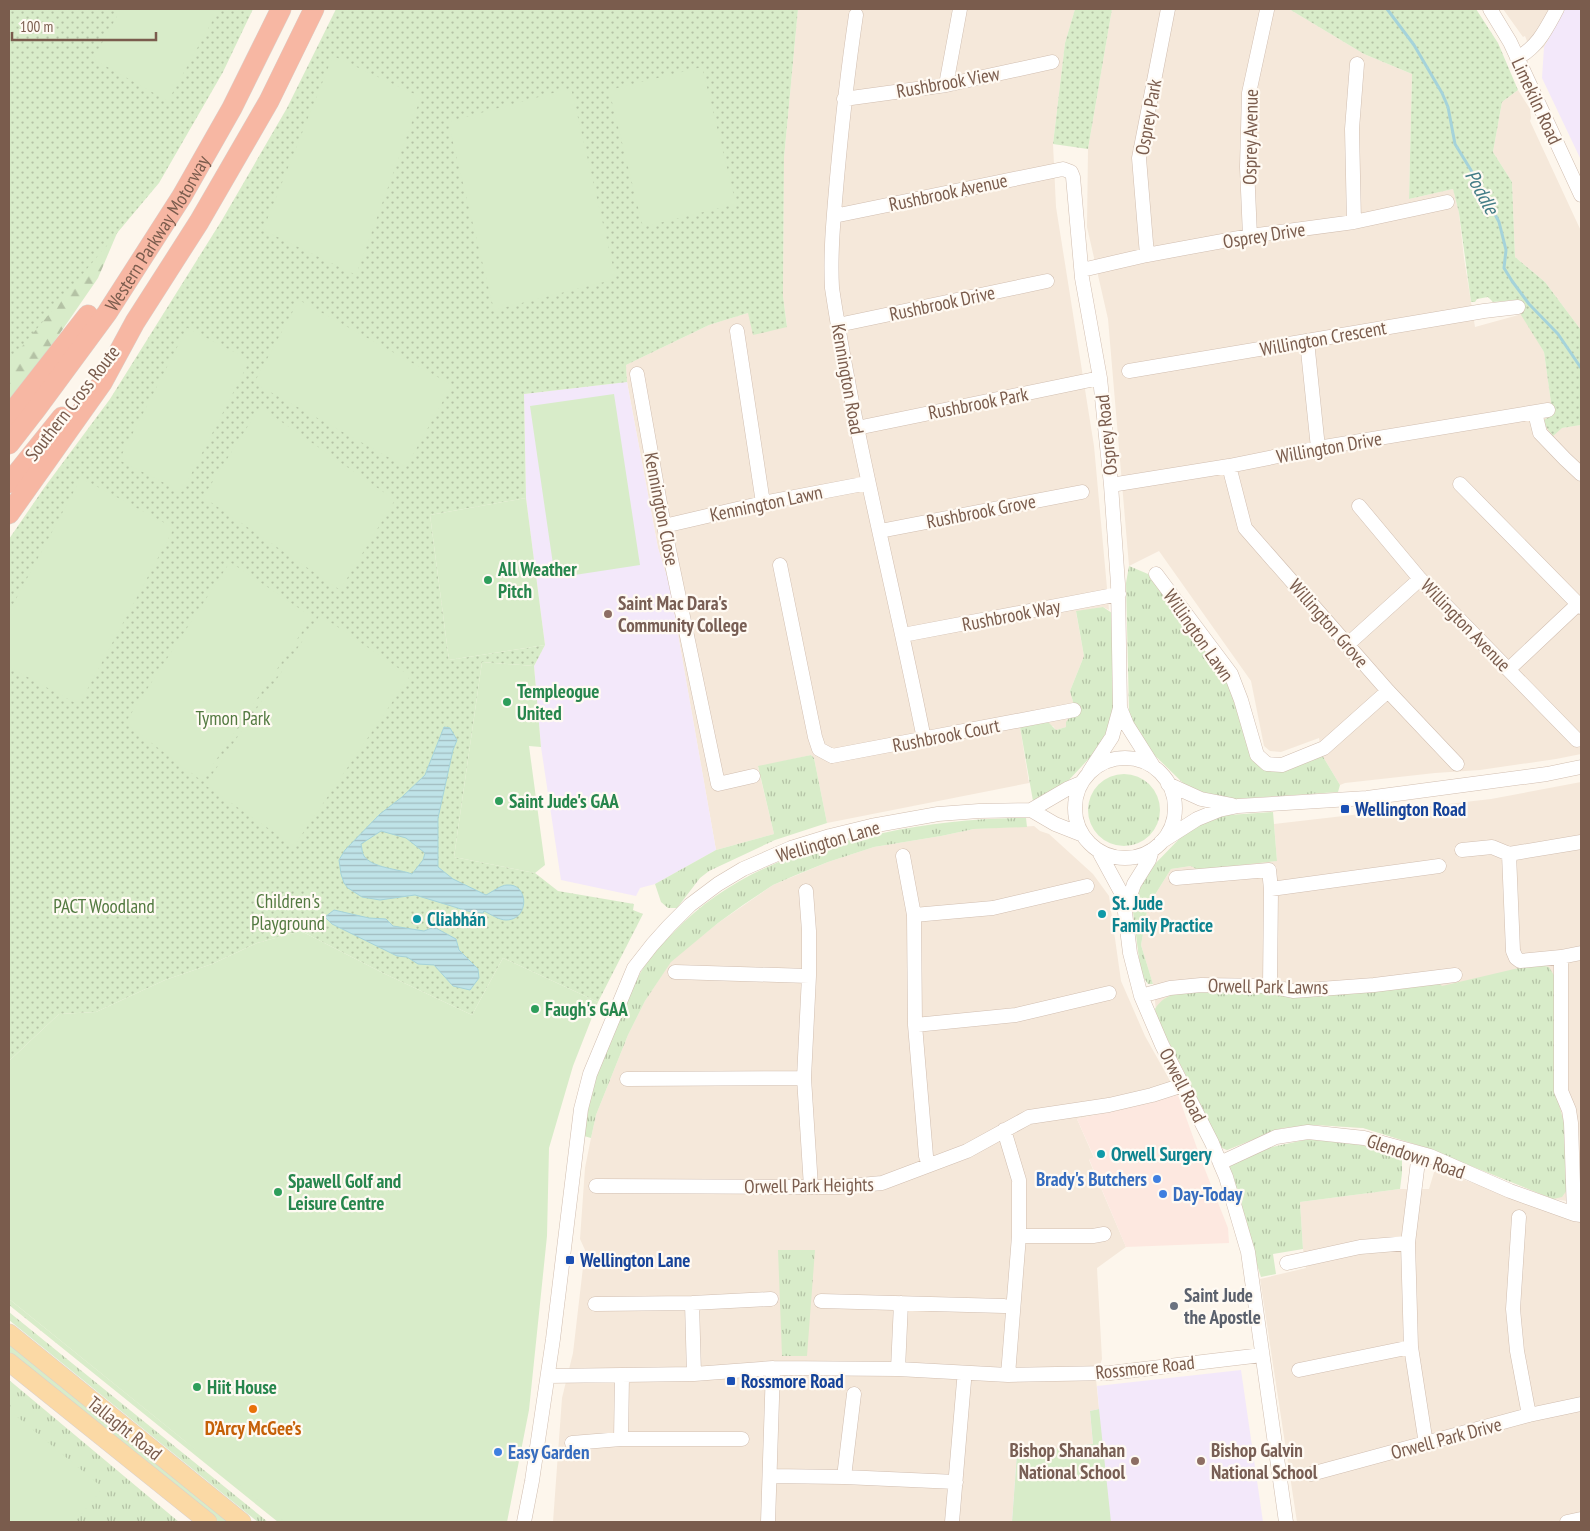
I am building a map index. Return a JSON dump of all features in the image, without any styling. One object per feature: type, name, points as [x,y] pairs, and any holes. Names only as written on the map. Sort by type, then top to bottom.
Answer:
[{"type":"highway","name":"Western Parkway Motorway","points":[[12,432],[107,313],[182,196],[232,108],[281,9]]},
{"type":"highway","name":"Western Parkway Motorway","points":[[135,322],[199,222],[268,101],[314,9]]},
{"type":"highway","name":"Southern Cross Route","points":[[9,483],[135,322]]},
{"type":"highway","points":[[9,514],[102,383],[135,322]]},
{"type":"main road","name":"Tallaght Road","points":[[9,1333],[242,1522]]},
{"type":"main road","name":"Tallaght Road","points":[[9,1362],[208,1522]]},
{"type":"street","points":[[946,85],[960,9]]},
{"type":"street","name":"Osprey Park","points":[[1147,255],[1139,158],[1168,9]]},
{"type":"street","name":"Limekiln Road","points":[[1490,9],[1517,58],[1581,195]]},
{"type":"street","points":[[1517,58],[1530,51],[1540,40],[1557,9]]},
{"type":"street","name":"Osprey Avenue","points":[[1250,236],[1247,167],[1249,93],[1266,10]]},
{"type":"street","name":"Kennington Road","points":[[856,15],[844,99],[834,216],[831,266],[832,288],[868,483],[903,635],[924,738]]},
{"type":"street","name":"Rushbrook View","points":[[844,99],[946,85],[1052,62]]},
{"type":"street","points":[[1354,222],[1352,129],[1357,64]]},
{"type":"street","name":"Rushbrook Avenue","points":[[834,216],[1063,169]]},
{"type":"street","name":"Osprey Road","points":[[1063,169],[1071,172],[1073,177],[1082,270],[1100,378],[1111,485],[1118,594],[1120,708],[1112,737],[1085,778]]},
{"type":"street","name":"Osprey Drive","points":[[1082,270],[1147,255],[1250,236],[1354,222],[1447,202]]},
{"type":"street","name":"Rushbrook Drive","points":[[838,325],[1047,281]]},
{"type":"street","name":"Willington Crescent","points":[[1129,371],[1484,311],[1518,307]]},
{"type":"street","points":[[737,331],[763,502]]},
{"type":"street","points":[[1307,341],[1318,448]]},
{"type":"street","name":"Kennington Close","points":[[637,374],[664,526],[718,784],[753,776]]},
{"type":"street","name":"Rushbrook Park","points":[[857,428],[1100,378]]},
{"type":"street","name":"Willington Drive","points":[[1111,485],[1229,466],[1318,448],[1542,412],[1540,433],[1581,474]]},
{"type":"street","name":"Willington Grove","points":[[1229,466],[1245,528],[1388,691],[1457,764]]},
{"type":"street","name":"Kennington Lawn","points":[[664,526],[763,502],[868,483]]},
{"type":"street","points":[[1460,484],[1580,605],[1509,669]]},
{"type":"street","name":"Rushbrook Grove","points":[[880,531],[1082,492]]},
{"type":"street","name":"Willington Avenue","points":[[1359,506],[1420,579],[1577,740]]},
{"type":"street","name":"Rushbrook Court","points":[[780,566],[814,737],[819,749],[832,756],[1074,710]]},
{"type":"street","name":"Willington Lawn","points":[[1156,574],[1231,674],[1241,700],[1257,755],[1267,764],[1282,765],[1324,748],[1388,691]]},
{"type":"street","points":[[1347,645],[1420,579]]},
{"type":"street","name":"Rushbrook Way","points":[[903,635],[1118,594]]},
{"type":"street","name":"Osprey Road","points":[[1120,708],[1127,724],[1154,767]]},
{"type":"street","points":[[1156,846],[1167,834],[1172,824],[1174,801],[1168,784],[1154,767],[1139,760],[1122,758],[1104,762],[1085,778],[1076,799],[1076,820],[1083,835],[1098,850],[1109,856],[1121,858],[1140,855],[1156,846],[1197,819],[1219,810],[1238,806],[1367,798],[1547,774],[1581,767]]},
{"type":"street","name":"Wellington Lane","points":[[524,1522],[548,1376],[571,1187],[584,1100],[590,1074],[634,968],[690,905],[718,884],[743,869],[791,848],[870,826],[938,814],[1031,810],[1085,778]]},
{"type":"street","points":[[1168,784],[1201,799],[1238,806]]},
{"type":"street","points":[[1031,810],[1055,824],[1083,835]]},
{"type":"street","points":[[1462,850],[1492,847],[1509,854],[1581,842]]},
{"type":"street","name":"Orwell Road","points":[[1125,914],[1134,884],[1156,846]]},
{"type":"street","name":"Orwell Road","points":[[1098,850],[1123,896],[1130,954],[1141,996],[1162,1046],[1220,1162],[1248,1252],[1286,1522]]},
{"type":"street","points":[[1509,854],[1513,951],[1516,958],[1520,961],[1581,953]]},
{"type":"street","points":[[903,856],[914,915],[915,1025],[926,1156],[929,1166]]},
{"type":"street","points":[[1271,889],[1439,866]]},
{"type":"street","points":[[1176,878],[1269,870],[1271,889],[1270,986]]},
{"type":"street","points":[[914,915],[993,908],[1087,886]]},
{"type":"street","points":[[806,891],[809,931],[809,976],[804,1078],[811,1187]]},
{"type":"street","points":[[1561,957],[1561,1091],[1575,1110],[1571,1123],[1578,1215]]},
{"type":"street","points":[[675,972],[809,976]]},
{"type":"street","name":"Orwell Park Lawns","points":[[1141,996],[1170,988],[1201,985],[1270,986],[1293,990],[1374,985],[1455,975]]},
{"type":"street","points":[[915,1025],[1016,1015],[1109,993]]},
{"type":"street","points":[[627,1079],[804,1078]]},
{"type":"street","name":"Orwell Park Heights","points":[[596,1186],[839,1187],[882,1183],[967,1151],[1029,1117],[1109,1105],[1152,1095],[1183,1085]]},
{"type":"street","points":[[1004,1130],[1019,1180],[1019,1236],[1008,1375]]},
{"type":"street","name":"Glendown Road","points":[[1220,1162],[1276,1137],[1308,1132],[1364,1138],[1418,1153],[1510,1191],[1578,1215]]},
{"type":"street","points":[[1418,1153],[1408,1243],[1411,1347],[1426,1444]]},
{"type":"street","points":[[1519,1217],[1513,1309],[1517,1351],[1529,1415]]},
{"type":"street","points":[[1019,1236],[1093,1236],[1104,1234]]},
{"type":"street","points":[[1287,1263],[1360,1247],[1408,1243]]},
{"type":"street","points":[[595,1304],[692,1303],[771,1299]]},
{"type":"street","points":[[821,1301],[1004,1306]]},
{"type":"street","points":[[692,1303],[694,1374]]},
{"type":"street","points":[[898,1369],[901,1303]]},
{"type":"street","points":[[1300,1370],[1411,1347]]},
{"type":"street","name":"Rossmore Road","points":[[548,1376],[694,1374],[773,1368],[898,1369],[1008,1375],[1110,1373],[1262,1355]]},
{"type":"street","points":[[768,1522],[773,1368]]},
{"type":"street","points":[[622,1376],[622,1439]]},
{"type":"street","points":[[952,1522],[964,1381]]},
{"type":"street","points":[[844,1477],[854,1394]]},
{"type":"street","name":"Orwell Park Drive","points":[[1311,1474],[1529,1415],[1581,1404]]},
{"type":"street","points":[[572,1443],[622,1439],[742,1439]]},
{"type":"street","points":[[770,1476],[956,1482]]},
{"type":"street","points":[[1567,1522],[1581,1519]]},
{"type":"shaded area","points":[[798,9],[1075,9],[1065,43],[1053,144],[1056,207],[1094,446],[1109,610],[1103,607],[1076,612],[1084,656],[1070,691],[1077,716],[1066,727],[1056,730],[1053,726],[1020,727],[1029,783],[827,823],[814,758],[811,755],[758,767],[774,834],[716,850],[669,584],[658,548],[627,382],[626,365],[709,325],[748,313],[787,326],[783,296],[784,158]]},
{"type":"shaded area","points":[[1112,9],[1289,9],[1364,54],[1412,74],[1409,199],[1453,189],[1459,213],[1475,327],[1522,314],[1544,352],[1552,410],[1562,428],[1581,425],[1581,754],[1480,770],[1435,773],[1340,785],[1322,755],[1319,738],[1281,752],[1270,751],[1264,746],[1251,681],[1159,551],[1129,566],[1108,319],[1087,227],[1088,149]]},
{"type":"shaded area","points":[[1503,9],[1565,9],[1544,47],[1532,54],[1525,36],[1523,37]]},
{"type":"shaded area","points":[[1565,9],[1581,9],[1581,160],[1542,78],[1544,47]]},
{"type":"shaded area","points":[[1518,90],[1530,109],[1530,121],[1581,231],[1581,330],[1545,282],[1515,257],[1512,182],[1493,152],[1502,102]]},
{"type":"shaded area","name":"Saint Mac Dara's Community College","points":[[627,382],[658,548],[669,583],[716,850],[655,884],[640,888],[636,896],[561,880],[541,747],[534,666],[545,645],[526,498],[524,394]]},
{"type":"shaded area","points":[[1581,782],[1581,1203],[1553,1199],[1424,1147],[1364,1128],[1316,1125],[1282,1128],[1227,1150],[1220,1147],[1157,1019],[1153,984],[1141,945],[1148,906],[1171,869],[1277,861],[1274,824],[1491,799]]},
{"type":"shaded area","points":[[1034,826],[1040,831],[1049,834],[1093,874],[1109,896],[1121,981],[1145,1036],[1178,1095],[1077,1119],[1094,1158],[1089,1160],[1126,1247],[1097,1268],[1102,1359],[1096,1379],[1099,1409],[1090,1411],[1093,1444],[1017,1453],[1012,1522],[553,1522],[562,1398],[573,1353],[585,1250],[580,1239],[585,1168],[591,1138],[596,1115],[628,1035],[645,1001],[671,961],[718,923],[773,885],[828,862],[874,847],[974,829]]},
{"type":"shaded area","points":[[1178,1095],[1228,1228],[1229,1243],[1126,1247],[1089,1159],[1094,1157],[1077,1119]]},
{"type":"shaded area","points":[[1435,1169],[1571,1219],[1581,1220],[1581,1522],[1297,1522],[1260,1279],[1306,1268],[1300,1202],[1400,1189],[1429,1189]]},
{"type":"shaded area","points":[[1241,1370],[1263,1522],[1012,1522],[1017,1453],[1093,1444],[1090,1411],[1099,1409],[1097,1386]]},
{"type":"green space","points":[[9,9],[253,9],[223,72],[159,183],[9,362]]},
{"type":"green space","points":[[121,9],[219,9],[168,101],[93,59]]},
{"type":"green space","name":"Tymon Park","points":[[336,9],[798,9],[784,158],[783,296],[787,327],[753,335],[748,313],[709,325],[626,365],[627,382],[524,394],[526,498],[430,515],[449,660],[545,645],[534,666],[482,662],[454,857],[535,873],[558,891],[634,904],[633,910],[643,914],[598,1002],[503,958],[472,1015],[383,973],[301,931],[257,943],[212,964],[165,980],[96,1012],[59,1014],[9,1061],[9,539],[110,399],[222,220],[287,108]]},
{"type":"green space","points":[[1075,9],[1112,9],[1088,149],[1053,144],[1065,43]]},
{"type":"green space","points":[[1289,9],[1476,9],[1498,43],[1518,90],[1502,102],[1493,152],[1512,182],[1515,257],[1545,282],[1581,330],[1581,425],[1562,428],[1553,436],[1544,424],[1544,420],[1552,415],[1552,410],[1544,352],[1518,310],[1516,300],[1493,302],[1488,297],[1471,302],[1459,213],[1453,189],[1409,199],[1412,74],[1364,54]]},
{"type":"green space","points":[[333,56],[421,97],[356,275],[263,230]]},
{"type":"green space","points":[[702,67],[736,204],[643,227],[609,90]]},
{"type":"green space","points":[[571,88],[616,279],[494,310],[448,122]]},
{"type":"green space","points":[[9,182],[129,205],[98,278],[34,371],[9,401]]},
{"type":"green space","points":[[299,300],[452,385],[406,467],[254,383]]},
{"type":"green space","points":[[187,328],[250,360],[182,492],[119,460]]},
{"type":"green space","points":[[614,394],[640,565],[555,578],[530,406]]},
{"type":"green space","points":[[260,407],[395,500],[340,590],[203,497]]},
{"type":"green space","points":[[81,478],[174,528],[79,705],[9,667],[9,612]]},
{"type":"green space","name":"All Weather Pitch","points":[[526,498],[545,645],[449,660],[430,515]]},
{"type":"green space","points":[[230,562],[312,617],[202,781],[125,723]]},
{"type":"green space","points":[[1129,566],[1148,574],[1226,677],[1262,767],[1322,755],[1340,785],[1338,792],[1221,800],[1186,786],[1139,740],[1131,724],[1129,711],[1126,583]]},
{"type":"green space","points":[[1103,607],[1112,613],[1115,703],[1107,736],[1096,751],[1068,781],[1049,795],[1033,801],[1020,727],[1048,722],[1056,730],[1066,727],[1066,722],[1070,717],[1077,716],[1070,691],[1084,656],[1076,611]]},
{"type":"green space","points":[[320,615],[410,676],[294,846],[205,785]]},
{"type":"green space","name":"Saint Jude's GAA","points":[[482,662],[534,666],[541,747],[529,746],[545,865],[535,873],[454,857]]},
{"type":"green space","points":[[811,755],[814,758],[827,823],[775,840],[709,871],[700,878],[677,908],[668,908],[661,902],[655,884],[716,850],[774,834],[758,766]]},
{"type":"green space","points":[[1131,774],[1150,784],[1158,796],[1160,810],[1158,824],[1150,836],[1138,844],[1117,846],[1098,836],[1090,824],[1088,803],[1098,784],[1110,776]]},
{"type":"green space","points":[[1273,812],[1277,861],[1198,870],[1191,866],[1171,869],[1148,906],[1141,945],[1153,984],[1148,984],[1141,974],[1133,912],[1134,898],[1150,869],[1184,834],[1204,819]]},
{"type":"green space","points":[[1026,818],[1027,827],[974,829],[874,847],[828,862],[773,885],[743,905],[671,962],[645,1001],[628,1035],[596,1115],[591,1138],[584,1136],[596,1077],[640,973],[661,945],[694,913],[718,895],[743,879],[769,866],[796,855],[853,839],[936,824],[972,820]]},
{"type":"green space","name":"Spawell Golf and Leisure Centre","points":[[301,931],[383,973],[472,1015],[503,958],[598,1002],[573,1066],[549,1148],[547,1236],[529,1410],[507,1522],[285,1522],[9,1299],[9,1061],[59,1014],[96,1012],[165,980],[212,964],[257,943]]},
{"type":"green space","points":[[1536,964],[1549,967],[1555,977],[1555,1091],[1567,1133],[1567,1190],[1562,1197],[1553,1199],[1424,1147],[1363,1128],[1316,1125],[1282,1128],[1227,1150],[1220,1147],[1157,1019],[1155,1009],[1159,1003],[1170,996],[1204,990],[1437,981],[1442,986]]},
{"type":"green space","points":[[1309,1139],[1362,1145],[1402,1155],[1400,1189],[1300,1202],[1303,1249],[1273,1254],[1276,1274],[1261,1277],[1246,1220],[1230,1172],[1230,1166],[1272,1147]]},
{"type":"green space","points":[[778,1250],[815,1250],[807,1356],[782,1356]]},
{"type":"green space","points":[[9,1299],[185,1441],[295,1522],[278,1522],[9,1305]]},
{"type":"green space","points":[[9,1312],[268,1522],[258,1522],[9,1320]]},
{"type":"green space","points":[[9,1340],[234,1522],[219,1522],[9,1353]]},
{"type":"green space","points":[[9,1380],[179,1522],[9,1522]]},
{"type":"green space","points":[[1099,1409],[1111,1522],[1012,1522],[1017,1453],[1093,1444],[1090,1411]]},
{"type":"green space","points":[[9,1410],[103,1488],[75,1522],[9,1522]]},
{"type":"water","points":[[444,727],[450,728],[457,740],[453,750],[438,818],[438,867],[453,879],[486,895],[505,885],[514,886],[520,890],[523,895],[523,908],[514,918],[503,920],[484,911],[483,913],[471,912],[415,895],[380,900],[362,897],[344,883],[339,860],[345,850],[380,814],[402,797],[425,775]],"holes":[[[381,831],[406,838],[425,853],[423,860],[412,874],[379,866],[363,855],[361,844]]]},
{"type":"water","points":[[334,910],[369,918],[386,919],[393,926],[424,931],[434,927],[456,939],[459,950],[478,969],[479,978],[470,990],[453,986],[434,965],[418,964],[407,957],[397,956],[332,924],[325,917]]},
{"type":"waterway","name":"Poddle","points":[[1387,9],[1414,45],[1442,93],[1448,107],[1455,144],[1499,222],[1506,250],[1504,268],[1529,304],[1558,334],[1581,368]]},
{"type":"place","name":"All Weather Pitch","points":[[488,580]]},
{"type":"place","name":"Saint Mac Dara's Community College","points":[[608,614]]},
{"type":"place","name":"Templeogue United","points":[[507,702]]},
{"type":"place","name":"Saint Jude's GAA","points":[[499,801]]},
{"type":"place","name":"Wellington Road","points":[[1345,809]]},
{"type":"place","name":"St. Jude Family Practice","points":[[1102,914]]},
{"type":"place","name":"Cliabhán","points":[[417,919]]},
{"type":"place","name":"Faugh's GAA","points":[[535,1009]]},
{"type":"place","name":"Orwell Surgery","points":[[1101,1154]]},
{"type":"place","name":"Brady's Butchers","points":[[1157,1179]]},
{"type":"place","name":"Spawell Golf and Leisure Centre","points":[[278,1192]]},
{"type":"place","name":"Day-Today","points":[[1163,1194]]},
{"type":"place","name":"Wellington Lane","points":[[570,1260]]},
{"type":"place","name":"Saint Jude the Apostle","points":[[1174,1306]]},
{"type":"place","name":"Rossmore Road","points":[[731,1381]]},
{"type":"place","name":"Hiit House","points":[[197,1387]]},
{"type":"place","name":"D’Arcy McGee’s","points":[[253,1409]]},
{"type":"place","name":"Easy Garden","points":[[498,1452]]},
{"type":"place","name":"Bishop Shanahan National School","points":[[1135,1461]]},
{"type":"place","name":"Bishop Galvin National School","points":[[1201,1461]]},
{"type":"park label","name":"PACT Woodland","points":[[104,906]]},
{"type":"park label","name":"Children's Playground","points":[[288,912]]}]
